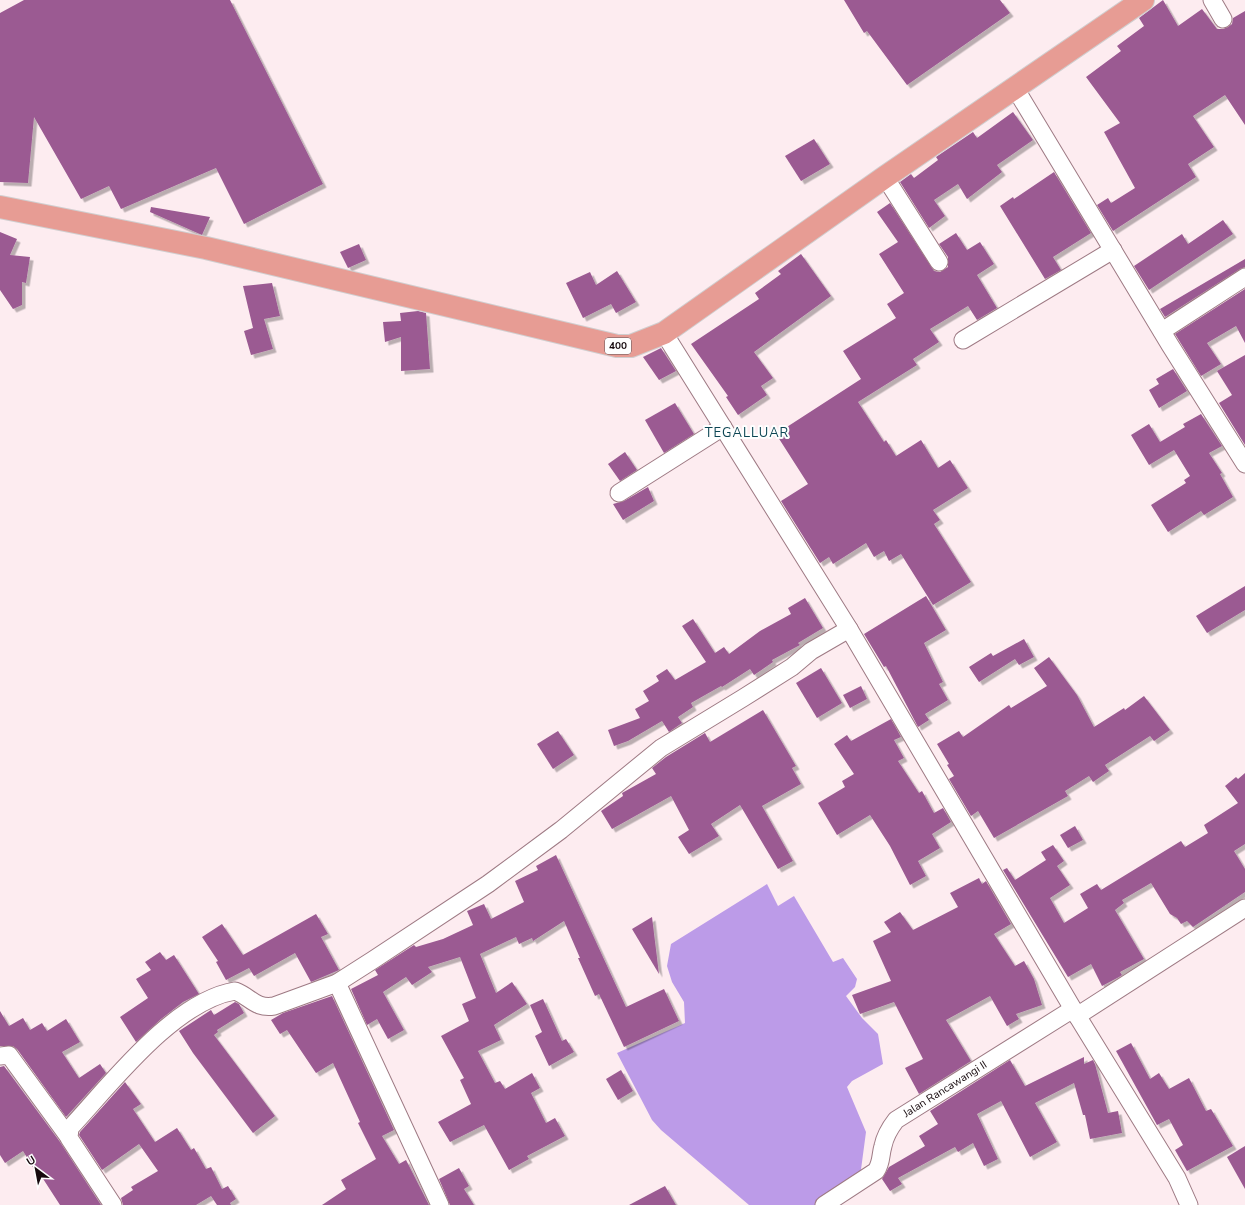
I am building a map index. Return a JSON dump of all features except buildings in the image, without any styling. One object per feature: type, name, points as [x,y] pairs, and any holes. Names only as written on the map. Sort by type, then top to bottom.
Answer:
[{"type":"main road","name":"400","points":[[0,206],[206,248],[617,346],[631,346],[664,333],[885,177],[1144,0]]},
{"type":"street","points":[[1212,0],[1223,19]]},
{"type":"street","points":[[1015,88],[1162,331],[1245,464]]},
{"type":"street","points":[[885,177],[939,262]]},
{"type":"street","points":[[963,340],[1113,250]]},
{"type":"street","points":[[1162,331],[1245,277]]},
{"type":"street","points":[[664,333],[849,629],[1075,1012],[1177,1178],[1189,1205]]},
{"type":"street","points":[[619,493],[723,426]]},
{"type":"street","points":[[68,1136],[70,1128],[148,1045],[187,1011],[207,1000],[235,991],[256,1005],[265,1007],[274,1006],[336,983],[494,879],[561,830],[661,748],[743,698],[792,666],[811,651],[849,629]]},
{"type":"street","name":"Jalan Rancawangi II","points":[[824,1205],[876,1171],[881,1164],[882,1148],[888,1130],[896,1120],[1245,908]]},
{"type":"street","points":[[336,983],[440,1205]]},
{"type":"street","points":[[0,1056],[10,1056],[68,1136],[113,1205]]},
{"type":"shaded area","points":[[767,884],[778,906],[794,896],[833,962],[843,958],[857,979],[855,987],[846,996],[862,1018],[878,1034],[883,1064],[852,1081],[847,1087],[866,1132],[860,1177],[815,1205],[749,1205],[661,1130],[652,1120],[617,1053],[685,1023],[684,1002],[672,982],[667,966],[671,944]]},
{"type":"district","name":"TEGALLUAR","points":[[747,433]]}]
